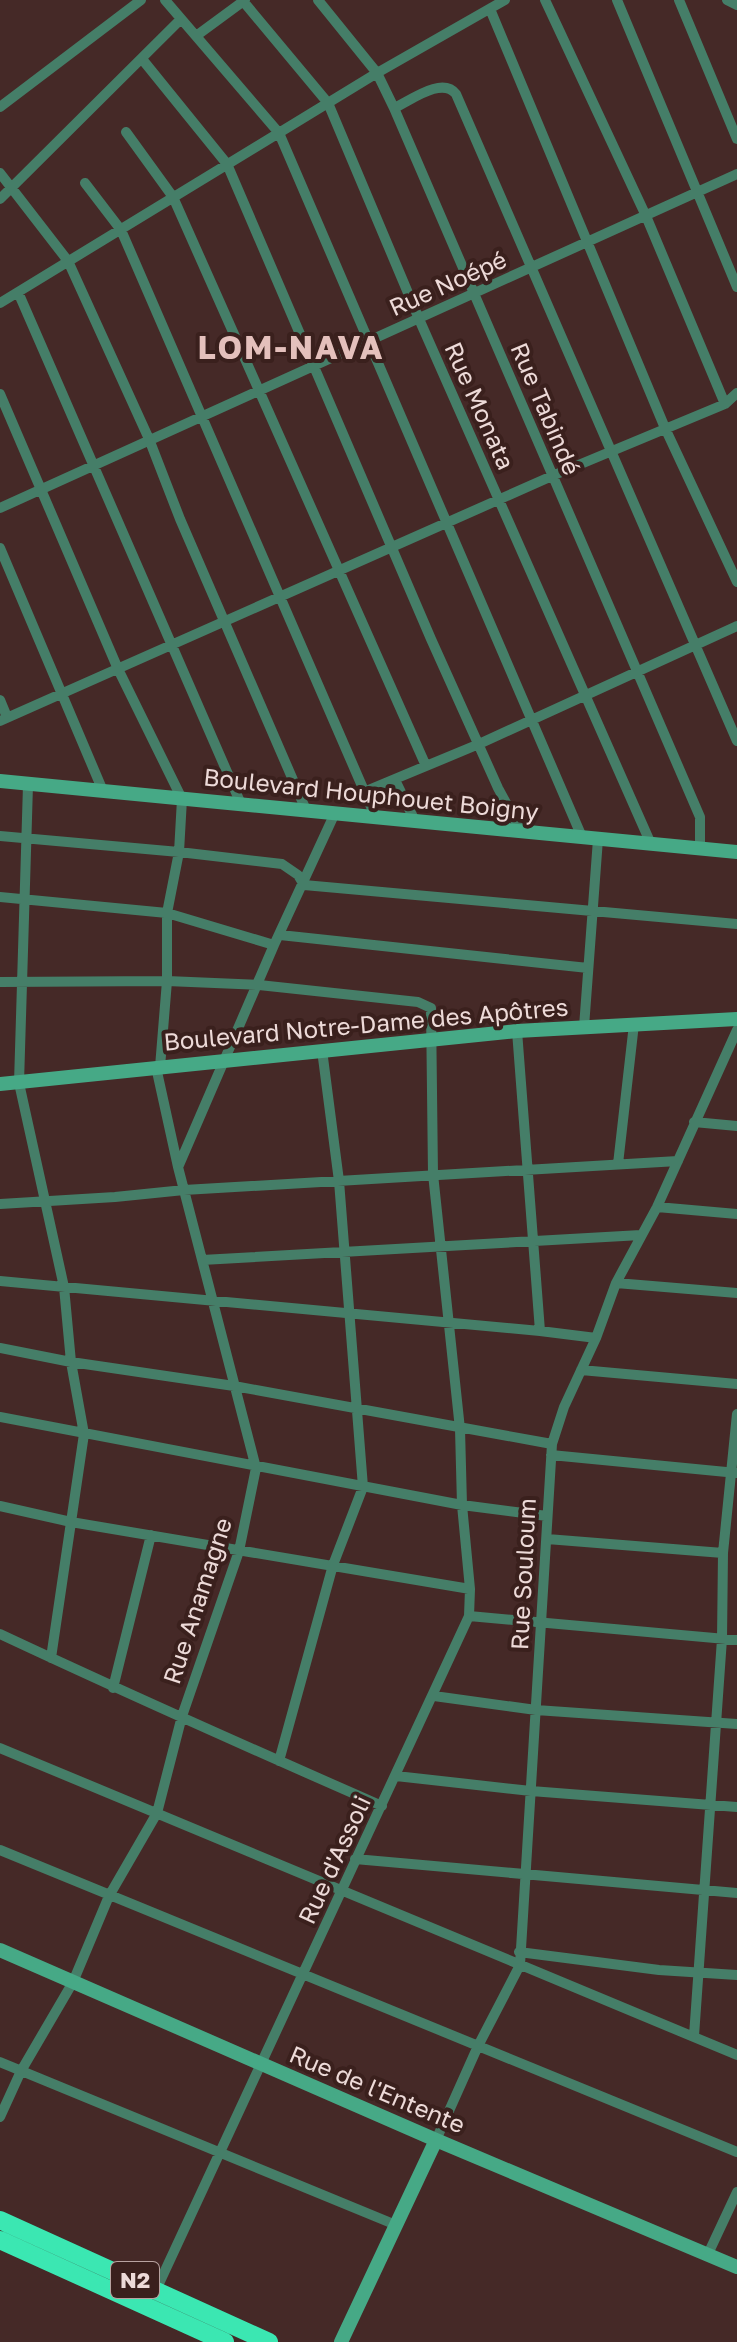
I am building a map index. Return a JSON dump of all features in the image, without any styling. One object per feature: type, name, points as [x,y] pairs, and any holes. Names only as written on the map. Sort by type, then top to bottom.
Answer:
[{"type":"highway","name":"N2","points":[[0,2220],[269,2342]]},
{"type":"highway","name":"N2","points":[[0,2240],[225,2342]]},
{"type":"street","points":[[0,107],[141,0]]},
{"type":"street","points":[[165,0],[279,133],[445,525],[582,837]]},
{"type":"street","points":[[196,36],[244,0]]},
{"type":"street","name":"Rue Monata","points":[[244,0],[328,103],[419,319],[651,844]]},
{"type":"street","name":"Rue Tabindé","points":[[318,0],[377,73],[394,108],[700,817],[700,849]]},
{"type":"street","points":[[0,303],[377,73],[505,0]]},
{"type":"street","points":[[545,0],[646,216],[725,404]]},
{"type":"street","points":[[617,0],[737,287]]},
{"type":"street","points":[[679,0],[737,139]]},
{"type":"street","points":[[727,0],[737,5]]},
{"type":"street","points":[[490,9],[665,428],[737,582]]},
{"type":"street","points":[[0,199],[181,19]]},
{"type":"street","points":[[142,59],[227,164],[392,548],[521,831]]},
{"type":"street","points":[[394,108],[441,86],[452,88],[737,741]]},
{"type":"street","points":[[126,132],[173,197],[426,766]]},
{"type":"street","points":[[0,173],[68,261],[149,439],[180,519],[306,810]]},
{"type":"street","name":"Rue Noépé","points":[[0,507],[737,174]]},
{"type":"street","points":[[85,183],[121,230],[375,816]]},
{"type":"street","points":[[18,292],[241,804]]},
{"type":"street","points":[[0,700],[4,719],[552,476],[725,404],[737,393]]},
{"type":"street","points":[[0,394],[118,669],[182,799]]},
{"type":"street","points":[[0,548],[103,791]]},
{"type":"street","points":[[366,791],[479,744],[737,626]]},
{"type":"street","points":[[395,780],[415,821]]},
{"type":"street","name":"Boulevard Houphouet Boigny","points":[[0,781],[737,852]]},
{"type":"street","points":[[28,785],[19,1083],[64,1287],[71,1362],[84,1434],[51,1658]]},
{"type":"street","name":"Rue Anamagne","points":[[0,2117],[21,2071],[73,1982],[109,1896],[157,1813],[182,1716],[239,1551],[256,1468],[178,1167],[158,1067],[167,981],[167,913],[179,852],[182,799]]},
{"type":"street","points":[[178,1167],[335,813]]},
{"type":"street","points":[[0,836],[282,864],[298,875],[304,885]]},
{"type":"street","points":[[584,1027],[598,839]]},
{"type":"street","points":[[304,885],[737,924]]},
{"type":"street","points":[[0,897],[167,913],[277,940],[588,968]]},
{"type":"street","points":[[0,982],[167,981],[259,985]]},
{"type":"street","name":"Rue d'Assoli","points":[[156,2290],[469,1616],[460,1429],[433,1174],[431,1008],[420,1003],[259,985]]},
{"type":"street","name":"Boulevard Notre-Dame des Apôtres","points":[[0,1084],[517,1031],[737,1019]]},
{"type":"street","points":[[618,1164],[634,1024]]},
{"type":"street","name":"Rue Souloum","points":[[520,1965],[552,1450],[564,1407],[596,1338],[616,1283],[657,1207],[737,1030]]},
{"type":"street","points":[[517,1031],[540,1331]]},
{"type":"street","points":[[279,1761],[333,1565],[363,1487],[339,1181],[322,1050]]},
{"type":"street","points":[[694,1122],[737,1126]]},
{"type":"street","points":[[0,1204],[433,1174],[678,1161]]},
{"type":"street","points":[[657,1207],[737,1214]]},
{"type":"street","points":[[202,1260],[641,1235]]},
{"type":"street","points":[[0,1281],[596,1338]]},
{"type":"street","points":[[616,1283],[737,1293]]},
{"type":"street","points":[[0,1348],[357,1407],[552,1450],[733,1473]]},
{"type":"street","points":[[581,1370],[737,1384]]},
{"type":"street","points":[[694,2036],[717,1723],[723,1553],[737,1414]]},
{"type":"street","points":[[0,1417],[256,1468],[462,1505],[547,1516]]},
{"type":"street","points":[[0,1506],[71,1522],[470,1589]]},
{"type":"street","points":[[113,1688],[151,1535]]},
{"type":"street","points":[[547,1539],[723,1553]]},
{"type":"street","points":[[469,1616],[737,1640]]},
{"type":"street","points":[[0,1634],[113,1688],[382,1806]]},
{"type":"street","points":[[434,1696],[536,1710],[737,1724]]},
{"type":"street","points":[[0,1748],[737,2055]]},
{"type":"street","points":[[396,1776],[531,1791],[737,1807]]},
{"type":"street","points":[[0,1850],[737,2152]]},
{"type":"street","points":[[355,1859],[737,1893]]},
{"type":"street","name":"Rue de l'Entente","points":[[0,1950],[737,2267]]},
{"type":"street","points":[[519,1952],[659,1970],[737,1975]]},
{"type":"street","points":[[341,2342],[478,2046],[520,1965]]},
{"type":"street","points":[[0,2062],[396,2225]]},
{"type":"street","points":[[708,2254],[737,2192]]},
{"type":"district","name":"LOM-NAVA","points":[[291,348]]}]
